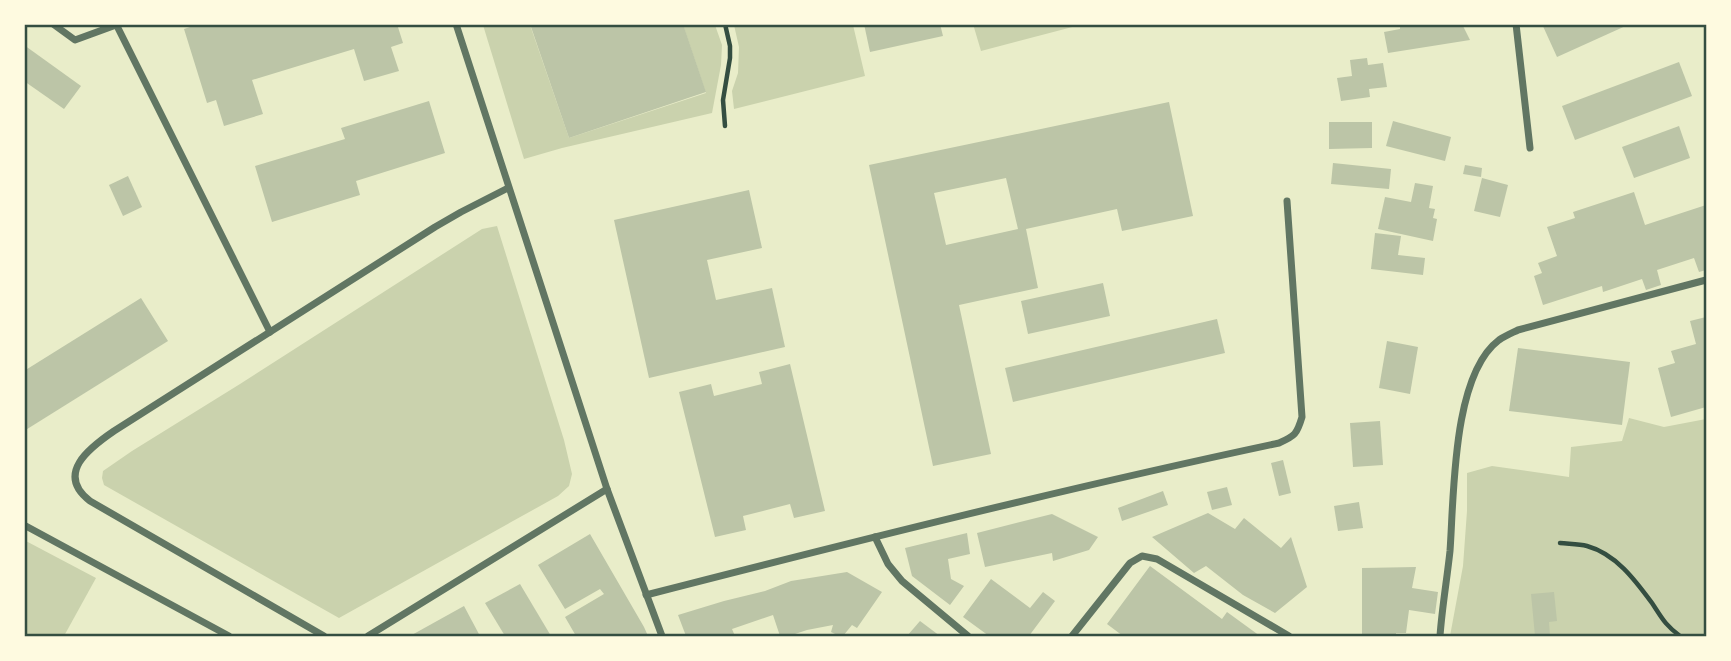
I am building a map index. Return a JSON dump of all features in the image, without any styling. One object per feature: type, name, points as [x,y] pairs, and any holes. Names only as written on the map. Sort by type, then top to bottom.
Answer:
[{"type":"street","points":[[53,24],[75,40],[116,25],[270,332]]},
{"type":"street","points":[[456,24],[607,489],[662,636]]},
{"type":"street","points":[[1516,24],[1530,148]]},
{"type":"street","points":[[324,636],[90,501],[75,483],[82,458],[100,440],[270,332],[452,217],[508,188]]},
{"type":"street","points":[[646,595],[1130,475],[1279,443],[1293,437],[1302,417],[1287,201]]},
{"type":"street","points":[[1440,636],[1459,433],[1472,380],[1483,358],[1499,340],[1518,330],[1706,280]]},
{"type":"street","points":[[368,636],[607,489]]},
{"type":"street","points":[[24,525],[229,636]]},
{"type":"street","points":[[874,537],[888,564],[902,581],[968,636]]},
{"type":"street","points":[[1072,636],[1130,563],[1142,556],[1157,559],[1289,636]]},
{"type":"path","points":[[725,24],[730,46],[723,100],[725,126]]},
{"type":"path","points":[[1560,543],[1586,546],[1611,556],[1643,592],[1667,627],[1680,636]]},
{"type":"green space","points":[[973,24],[1080,24],[1080,25],[981,51]]},
{"type":"green space","points":[[483,25],[530,25],[569,138],[706,93],[683,25],[715,25],[722,45],[712,113],[524,159]]},
{"type":"green space","points":[[734,25],[853,25],[865,76],[734,109],[732,91],[738,73],[739,47]]},
{"type":"green space","points":[[497,226],[564,440],[572,474],[569,486],[558,496],[339,618],[104,485],[103,471],[132,451],[482,229]]},
{"type":"green space","points":[[1629,418],[1664,427],[1706,419],[1706,636],[1450,636],[1463,566],[1467,473],[1492,466],[1569,477],[1571,447],[1622,441]]},
{"type":"green space","points":[[24,540],[96,578],[64,636],[25,636]]},
{"type":"building","points":[[199,24],[397,24],[403,43],[391,47],[399,71],[364,81],[354,49],[252,80],[263,114],[224,126],[216,100],[207,103],[184,29]]},
{"type":"building","points":[[530,24],[683,24],[706,92],[569,138]]},
{"type":"building","points":[[864,24],[940,24],[943,36],[870,52]]},
{"type":"building","points":[[1400,24],[1462,24],[1470,40],[1388,53],[1384,32],[1400,29]]},
{"type":"building","points":[[1542,24],[1630,24],[1557,57]]},
{"type":"building","points":[[24,45],[81,86],[64,109],[24,81]]},
{"type":"building","points":[[1367,58],[1368,65],[1383,63],[1387,87],[1369,89],[1370,97],[1341,101],[1337,78],[1352,76],[1350,60]]},
{"type":"building","points":[[1679,62],[1692,96],[1575,140],[1562,106]]},
{"type":"building","points":[[429,101],[445,153],[356,181],[360,195],[272,222],[255,166],[345,139],[341,128]]},
{"type":"building","points":[[1169,102],[1193,216],[1122,231],[1117,209],[1026,229],[1038,288],[959,305],[991,454],[933,466],[869,165]],"holes":[[[1006,178],[1018,229],[946,245],[934,193]]]},
{"type":"building","points":[[1393,121],[1451,137],[1445,161],[1386,146]]},
{"type":"building","points":[[1329,122],[1372,122],[1372,148],[1329,149]]},
{"type":"building","points":[[1679,126],[1690,158],[1634,178],[1622,147]]},
{"type":"building","points":[[1333,163],[1391,169],[1389,189],[1331,184]]},
{"type":"building","points":[[1465,165],[1482,168],[1481,177],[1463,174]]},
{"type":"building","points":[[128,176],[142,207],[123,216],[109,185]]},
{"type":"building","points":[[1482,178],[1508,185],[1500,217],[1474,211]]},
{"type":"building","points":[[1415,183],[1433,186],[1429,208],[1435,209],[1433,218],[1437,219],[1433,241],[1378,229],[1385,197],[1411,202]]},
{"type":"building","points":[[749,190],[762,248],[707,260],[716,300],[772,288],[785,347],[649,378],[614,220]]},
{"type":"building","points":[[1634,192],[1645,225],[1706,205],[1706,270],[1699,272],[1694,258],[1657,270],[1661,285],[1646,290],[1642,279],[1603,292],[1602,286],[1543,305],[1534,276],[1542,273],[1538,263],[1557,256],[1547,227],[1575,218],[1573,212]]},
{"type":"building","points":[[1375,233],[1401,236],[1398,255],[1425,258],[1423,275],[1371,269]]},
{"type":"building","points":[[1103,283],[1110,316],[1028,334],[1021,301]]},
{"type":"building","points":[[141,298],[168,341],[24,431],[24,371]]},
{"type":"building","points":[[1706,317],[1706,407],[1671,417],[1658,368],[1675,363],[1671,351],[1696,344],[1690,321]]},
{"type":"building","points":[[1217,319],[1225,353],[1013,402],[1005,368]]},
{"type":"building","points":[[1387,341],[1418,347],[1410,394],[1379,388]]},
{"type":"building","points":[[1518,348],[1630,362],[1622,425],[1509,411]]},
{"type":"building","points":[[790,364],[825,511],[794,518],[790,504],[743,516],[746,530],[715,537],[679,392],[711,384],[714,396],[762,384],[759,372]]},
{"type":"building","points":[[1380,421],[1383,465],[1353,467],[1350,423]]},
{"type":"building","points":[[1283,460],[1291,493],[1279,496],[1271,463]]},
{"type":"building","points":[[1227,487],[1232,505],[1212,510],[1207,492]]},
{"type":"building","points":[[1163,491],[1168,505],[1122,521],[1118,508]]},
{"type":"building","points":[[1359,502],[1363,528],[1338,531],[1334,506]]},
{"type":"building","points":[[1208,513],[1235,529],[1244,518],[1281,548],[1291,537],[1307,587],[1275,613],[1243,595],[1206,566],[1194,573],[1152,537]]},
{"type":"building","points":[[1052,514],[1098,537],[1089,550],[1053,561],[1052,553],[985,567],[977,533]]},
{"type":"building","points":[[967,533],[970,554],[948,559],[951,579],[964,586],[950,605],[912,576],[905,548]]},
{"type":"building","points":[[590,534],[648,636],[576,636],[565,617],[604,594],[600,589],[565,609],[538,565]]},
{"type":"building","points":[[1150,566],[1222,619],[1227,612],[1260,636],[1123,636],[1107,624]]},
{"type":"building","points":[[1416,567],[1412,588],[1438,592],[1435,614],[1409,610],[1406,633],[1396,633],[1396,636],[1362,636],[1362,568]]},
{"type":"building","points":[[847,572],[882,592],[857,628],[852,625],[843,636],[831,632],[833,625],[780,636],[773,615],[732,629],[735,636],[686,636],[678,615],[791,581]]},
{"type":"building","points":[[991,579],[1030,608],[1043,592],[1055,601],[1029,636],[989,636],[963,617]]},
{"type":"building","points":[[520,584],[551,636],[505,636],[485,603]]},
{"type":"building","points":[[1554,592],[1557,621],[1549,622],[1550,636],[1535,636],[1531,594]]},
{"type":"building","points":[[464,606],[480,636],[410,636]]},
{"type":"building","points":[[920,621],[940,636],[907,636]]}]
